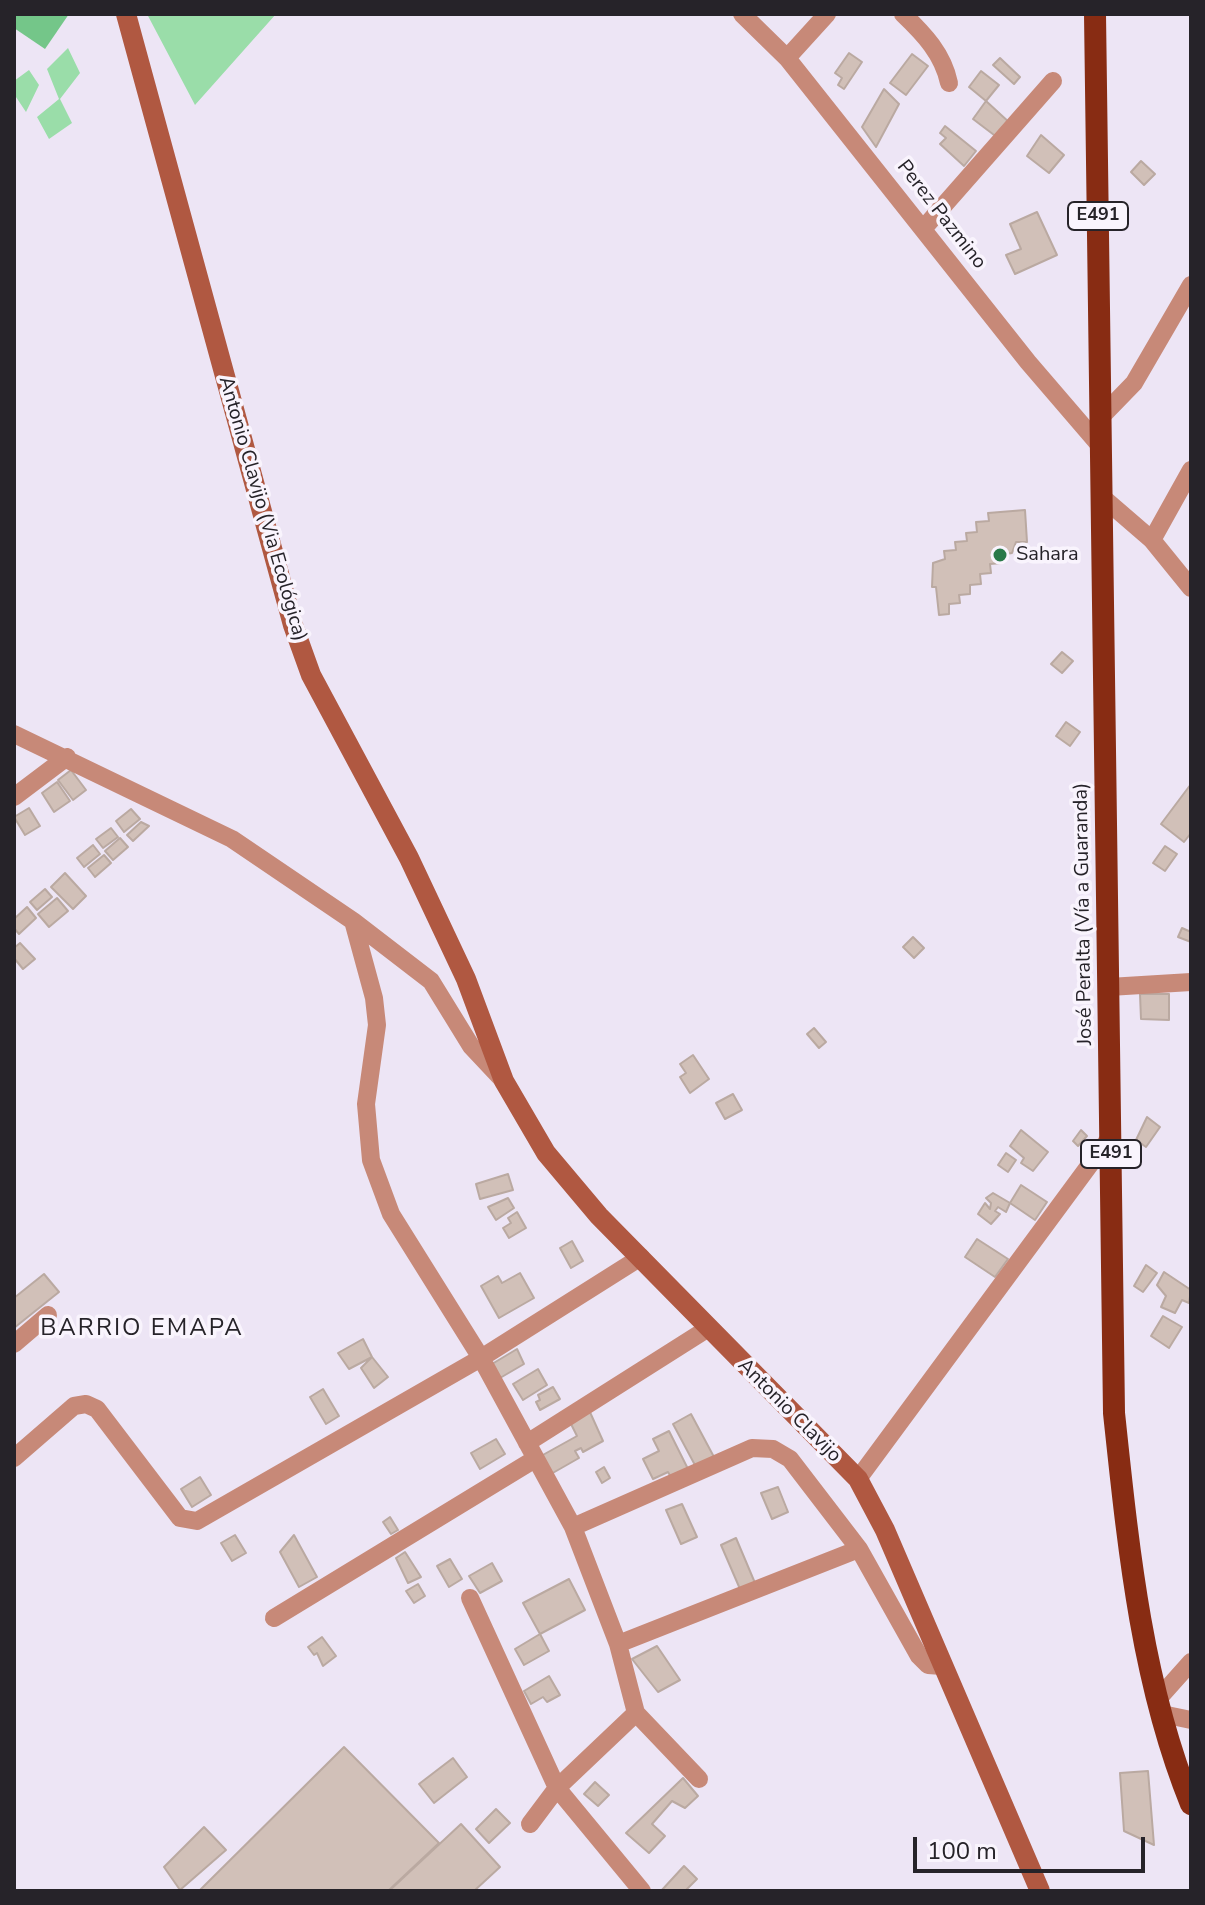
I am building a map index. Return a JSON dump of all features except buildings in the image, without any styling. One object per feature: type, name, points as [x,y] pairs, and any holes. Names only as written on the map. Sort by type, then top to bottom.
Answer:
[{"type":"highway","name":"José Peralta (Vía a Guaranda)","points":[[1095,14],[1114,1413],[1128,1541],[1160,1706],[1191,1804]]},
{"type":"main road","name":"Antonio Clavijo (Via Ecológica)","points":[[126,14],[293,625],[311,675],[409,858],[466,979]]},
{"type":"main road","name":"Antonio Clavijo","points":[[466,979],[504,1081],[546,1153],[599,1216],[707,1329],[858,1479],[885,1530],[1040,1891]]},
{"type":"street","name":"Perez Pazmino","points":[[742,14],[787,58],[1028,362],[1101,447]]},
{"type":"street","points":[[787,58],[827,14]]},
{"type":"street","points":[[903,14],[931,44],[945,66],[949,83]]},
{"type":"street","points":[[923,229],[1053,81]]},
{"type":"street","points":[[1101,417],[1134,383],[1191,285]]},
{"type":"street","points":[[1152,540],[1191,470]]},
{"type":"street","points":[[1101,496],[1152,540],[1191,588]]},
{"type":"street","points":[[14,734],[232,839],[353,921],[431,981],[471,1046],[504,1081]]},
{"type":"street","points":[[14,797],[67,757]]},
{"type":"street","points":[[353,921],[374,998],[377,1025],[366,1104],[371,1160],[391,1214],[481,1358],[573,1527],[618,1644],[636,1713],[699,1779]]},
{"type":"street","points":[[1109,987],[1191,982]]},
{"type":"street","points":[[858,1479],[1111,1136]]},
{"type":"street","points":[[14,1458],[74,1406],[86,1404],[97,1409],[180,1518],[197,1521],[481,1358],[641,1257]]},
{"type":"street","points":[[14,1344],[48,1315]]},
{"type":"street","points":[[274,1618],[531,1451],[707,1329]]},
{"type":"street","points":[[573,1527],[752,1448],[773,1449],[790,1459],[859,1549],[919,1656],[928,1665],[942,1666]]},
{"type":"street","points":[[618,1644],[859,1549]]},
{"type":"street","points":[[470,1598],[557,1788],[642,1891]]},
{"type":"street","points":[[1191,1662],[1160,1706],[1191,1720]]},
{"type":"street","points":[[530,1824],[557,1788],[636,1713]]},
{"type":"green space","points":[[14,14],[69,14],[45,49],[14,28]]},
{"type":"green space","points":[[147,14],[276,14],[195,105]]},
{"type":"green space","points":[[68,48],[80,73],[60,99],[72,123],[49,139],[37,117],[59,99],[47,69]]},
{"type":"green space","points":[[29,70],[39,85],[26,112],[14,94],[14,81]]},
{"type":"place","name":"Sahara","points":[[1000,555]]},
{"type":"district","name":"BARRIO EMAPA","points":[[142,1329]]}]
